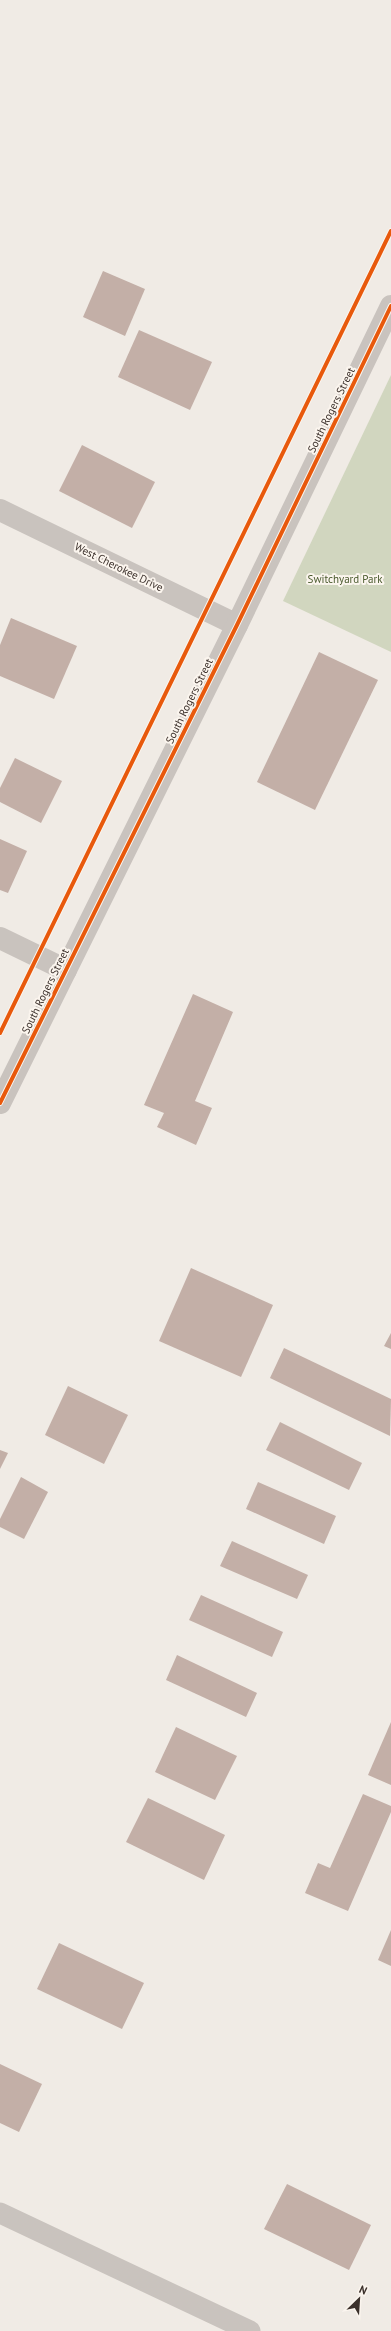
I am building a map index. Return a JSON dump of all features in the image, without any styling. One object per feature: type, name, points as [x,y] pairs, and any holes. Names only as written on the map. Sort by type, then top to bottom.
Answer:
[{"type":"street","name":"South Rogers Street","points":[[0,1103],[236,626],[391,306]]},
{"type":"street","name":"West Cherokee Drive","points":[[0,510],[236,626]]},
{"type":"street","points":[[0,938],[66,970]]},
{"type":"lane","points":[[0,2213],[250,2331]]},
{"type":"green space","name":"Switchyard Park","points":[[391,375],[391,652],[283,601]]},
{"type":"building","points":[[103,271],[145,289],[125,336],[83,317]]},
{"type":"building","points":[[139,330],[212,362],[190,410],[118,377]]},
{"type":"building","points":[[82,445],[155,482],[132,528],[59,491]]},
{"type":"building","points":[[11,618],[77,646],[54,699],[0,676],[0,645]]},
{"type":"building","points":[[319,652],[378,680],[315,810],[257,782]]},
{"type":"building","points":[[15,758],[62,781],[41,823],[0,802],[0,788]]},
{"type":"building","points":[[0,839],[27,851],[8,893],[0,890]]},
{"type":"building","points":[[193,994],[233,1012],[195,1101],[212,1108],[196,1145],[157,1127],[164,1113],[144,1105]]},
{"type":"building","points":[[191,1268],[273,1305],[241,1377],[159,1341]]},
{"type":"building","points":[[391,1333],[391,1349],[384,1346]]},
{"type":"building","points":[[284,1348],[391,1399],[390,1436],[270,1378]]},
{"type":"building","points":[[68,1386],[128,1415],[104,1464],[45,1435]]},
{"type":"building","points":[[280,1422],[362,1463],[349,1490],[266,1450]]},
{"type":"building","points":[[0,1450],[8,1453],[0,1469]]},
{"type":"building","points":[[21,1477],[48,1492],[24,1539],[0,1527],[0,1519]]},
{"type":"building","points":[[258,1482],[336,1516],[324,1544],[246,1509]]},
{"type":"building","points":[[232,1541],[308,1575],[297,1599],[220,1566]]},
{"type":"building","points":[[201,1595],[283,1632],[272,1657],[189,1620]]},
{"type":"building","points":[[177,1655],[257,1693],[246,1717],[166,1680]]},
{"type":"building","points":[[391,1722],[391,1785],[368,1775]]},
{"type":"building","points":[[176,1727],[237,1756],[215,1800],[155,1772]]},
{"type":"building","points":[[363,1794],[391,1806],[391,1812],[348,1911],[305,1893],[318,1863],[330,1868]]},
{"type":"building","points":[[148,1798],[225,1835],[204,1880],[126,1842]]},
{"type":"building","points":[[391,1930],[391,1966],[378,1960]]},
{"type":"building","points":[[59,1943],[144,1983],[122,2029],[37,1989]]},
{"type":"building","points":[[0,2064],[42,2084],[19,2132],[0,2123]]},
{"type":"building","points":[[287,2184],[371,2225],[349,2270],[264,2229]]},
{"type":"cycle path","points":[[0,1033],[391,231]]},
{"type":"cycle path","points":[[0,1103],[237,625],[391,306]]}]
